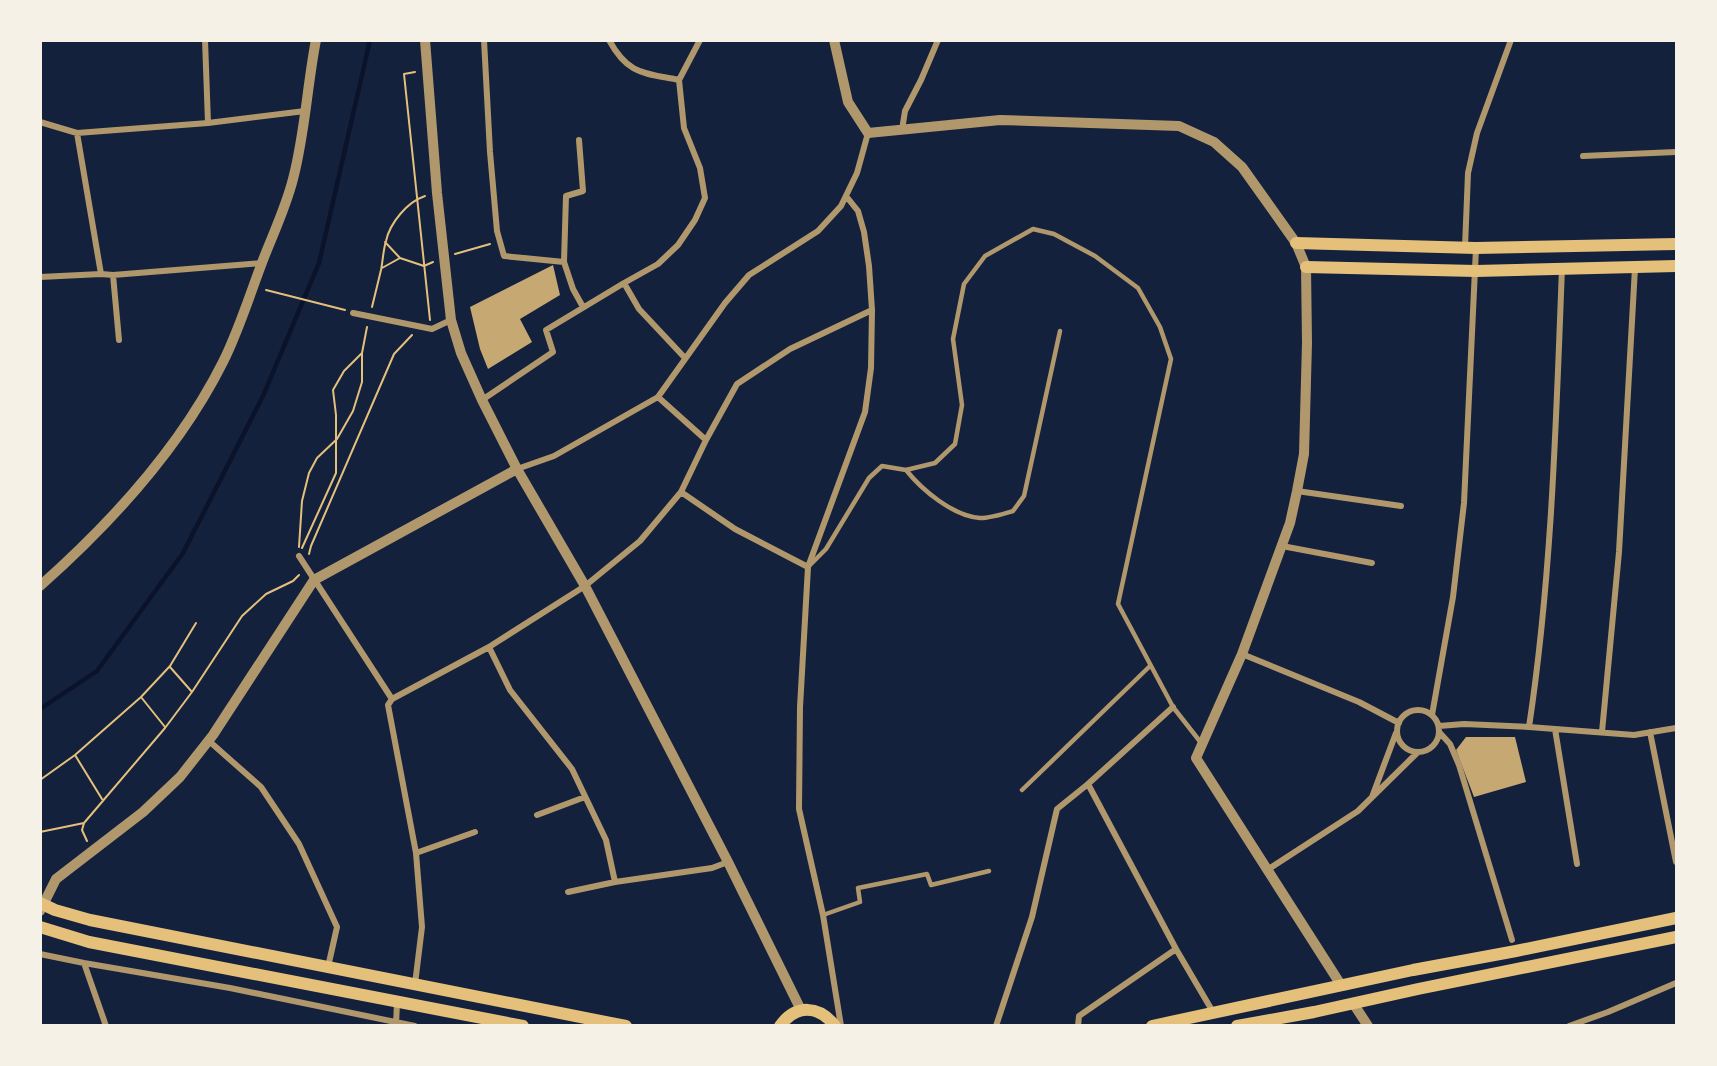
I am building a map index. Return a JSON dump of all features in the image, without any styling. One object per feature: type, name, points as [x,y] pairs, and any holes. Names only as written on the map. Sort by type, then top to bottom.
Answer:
[{"type":"main road","points":[[1296,243],[1471,248],[1677,244]]},
{"type":"main road","points":[[1306,267],[1476,271],[1677,266]]},
{"type":"main road","points":[[41,906],[90,920],[626,1026]]},
{"type":"main road","points":[[1152,1026],[1341,985],[1677,918]]},
{"type":"main road","points":[[40,927],[89,942],[523,1026]]},
{"type":"main road","points":[[1237,1026],[1677,937]]},
{"type":"main road","points":[[397,1002],[401,981]]},
{"type":"main road","points":[[1341,985],[1353,1003]]},
{"type":"main road","points":[[780,1026],[792,1013],[801,1010],[818,1011],[826,1015],[835,1026]]},
{"type":"street","points":[[205,40],[208,123]]},
{"type":"street","points":[[40,586],[116,513],[174,442],[224,361],[293,181],[316,40]]},
{"type":"street","points":[[425,40],[436,193],[451,320],[461,353],[517,469],[585,586],[728,862],[801,1010]]},
{"type":"street","points":[[484,40],[497,231],[504,256],[564,262]]},
{"type":"street","points":[[609,40],[616,54],[629,67],[646,74],[680,80]]},
{"type":"street","points":[[482,400],[553,352],[546,330],[658,264],[678,245],[696,220],[705,198],[700,168],[684,128],[680,80],[700,40]]},
{"type":"street","points":[[41,906],[56,879],[143,812],[180,777],[209,741],[314,580],[517,469],[554,456],[658,397],[724,303],[749,275],[818,231],[841,206],[857,173],[868,133],[848,102],[834,40]]},
{"type":"street","points":[[902,130],[905,111],[938,40]]},
{"type":"street","points":[[1432,715],[1453,597],[1464,503],[1476,271],[1471,248],[1468,172],[1477,133],[1511,40]]},
{"type":"street","points":[[40,122],[77,133],[208,123],[305,111]]},
{"type":"street","points":[[868,133],[1000,120],[1179,126],[1214,142],[1242,167],[1296,243],[1306,267],[1307,343],[1304,454],[1290,523],[1282,546],[1242,654],[1196,758],[1341,985]]},
{"type":"street","points":[[77,133],[101,274]]},
{"type":"street","points":[[579,140],[583,191],[566,196],[564,262],[573,290],[583,307]]},
{"type":"street","points":[[1583,156],[1677,152]]},
{"type":"street","points":[[841,1026],[823,915],[799,809],[800,707],[808,567],[865,412],[871,368],[872,310],[869,266],[858,211],[846,196]]},
{"type":"street","points":[[40,277],[113,275],[262,263]]},
{"type":"street","points":[[1529,727],[1548,565],[1562,268]]},
{"type":"street","points":[[1602,732],[1619,552],[1635,268]]},
{"type":"street","points":[[113,275],[119,340]]},
{"type":"street","points":[[624,283],[639,309],[686,358]]},
{"type":"street","points":[[415,984],[422,927],[416,853],[388,705],[392,699],[489,647],[585,586],[640,540],[681,492],[737,384],[790,349],[872,310]]},
{"type":"street","points":[[353,313],[432,329],[451,320]]},
{"type":"street","points":[[658,397],[706,440]]},
{"type":"street","points":[[1296,491],[1401,506]]},
{"type":"street","points":[[681,492],[735,529],[808,567]]},
{"type":"street","points":[[1282,546],[1372,563]]},
{"type":"street","points":[[299,556],[392,699]]},
{"type":"street","points":[[489,647],[510,690],[573,769],[606,840],[615,882]]},
{"type":"street","points":[[1242,654],[1359,702],[1398,727]]},
{"type":"street","points":[[996,1026],[1032,917],[1056,809],[1088,784],[1173,707]]},
{"type":"street","points":[[1371,799],[1402,718],[1413,710],[1426,711],[1432,715],[1450,744],[1459,765],[1512,940]]},
{"type":"street","points":[[1439,729],[1464,724],[1634,735],[1677,728]]},
{"type":"street","points":[[1398,727],[1398,736],[1405,748],[1417,753],[1424,752],[1435,745],[1439,729]]},
{"type":"street","points":[[1555,729],[1577,864]]},
{"type":"street","points":[[1650,732],[1676,862]]},
{"type":"street","points":[[209,741],[261,787],[299,844],[337,927],[328,967]]},
{"type":"street","points":[[1267,870],[1358,811],[1417,753]]},
{"type":"street","points":[[1088,784],[1176,949],[1213,1012]]},
{"type":"street","points":[[537,815],[585,796]]},
{"type":"street","points":[[416,853],[475,832]]},
{"type":"street","points":[[568,892],[615,882],[712,868],[728,862]]},
{"type":"street","points":[[1078,1026],[1079,1016],[1176,949]]},
{"type":"street","points":[[40,954],[230,988],[415,1026]]},
{"type":"street","points":[[84,963],[106,1026]]},
{"type":"street","points":[[1569,1026],[1677,982]]},
{"type":"street","points":[[397,1002],[397,1024]]},
{"type":"street","points":[[1353,1003],[1368,1026]]},
{"type":"lane","points":[[808,567],[826,549],[869,478],[882,466],[906,470],[935,463],[955,444],[962,405],[953,339],[964,284],[985,256],[1032,229],[1054,234],[1095,256],[1138,288],[1160,327],[1171,359],[1118,604],[1173,707],[1202,744]]},
{"type":"lane","points":[[906,470],[916,483],[958,513],[981,518],[1013,512],[1024,496],[1060,331]]},
{"type":"lane","points":[[1022,790],[1150,666]]},
{"type":"lane","points":[[823,915],[860,902],[858,888],[927,874],[931,885],[989,871]]},
{"type":"path","points":[[427,70],[404,74],[432,329]]},
{"type":"path","points":[[299,556],[303,501],[309,473],[317,458],[337,439],[353,411],[362,382],[362,353],[389,231],[402,212],[417,199],[436,193]]},
{"type":"path","points":[[381,268],[400,258]]},
{"type":"path","points":[[272,291],[353,313]]},
{"type":"path","points":[[92,851],[82,830],[84,823],[165,728],[192,692],[242,616],[266,594],[293,581],[306,566],[311,546],[394,354],[420,327]]},
{"type":"path","points":[[299,556],[336,473],[337,439],[333,390],[344,371],[362,353]]},
{"type":"path","points":[[40,780],[75,755],[141,697],[170,666],[196,623]]},
{"type":"path","points":[[170,666],[192,692]]},
{"type":"path","points":[[141,697],[165,728]]},
{"type":"path","points":[[75,755],[102,800]]},
{"type":"path","points":[[40,832],[84,823]]},
{"type":"building","points":[[553,265],[560,295],[520,319],[532,342],[488,369],[480,349],[470,307]]},
{"type":"building","points":[[1466,737],[1515,737],[1526,782],[1474,797],[1456,750]]},
{"type":"waterway","points":[[40,709],[97,671],[183,553],[263,396],[319,263],[370,40]]}]
